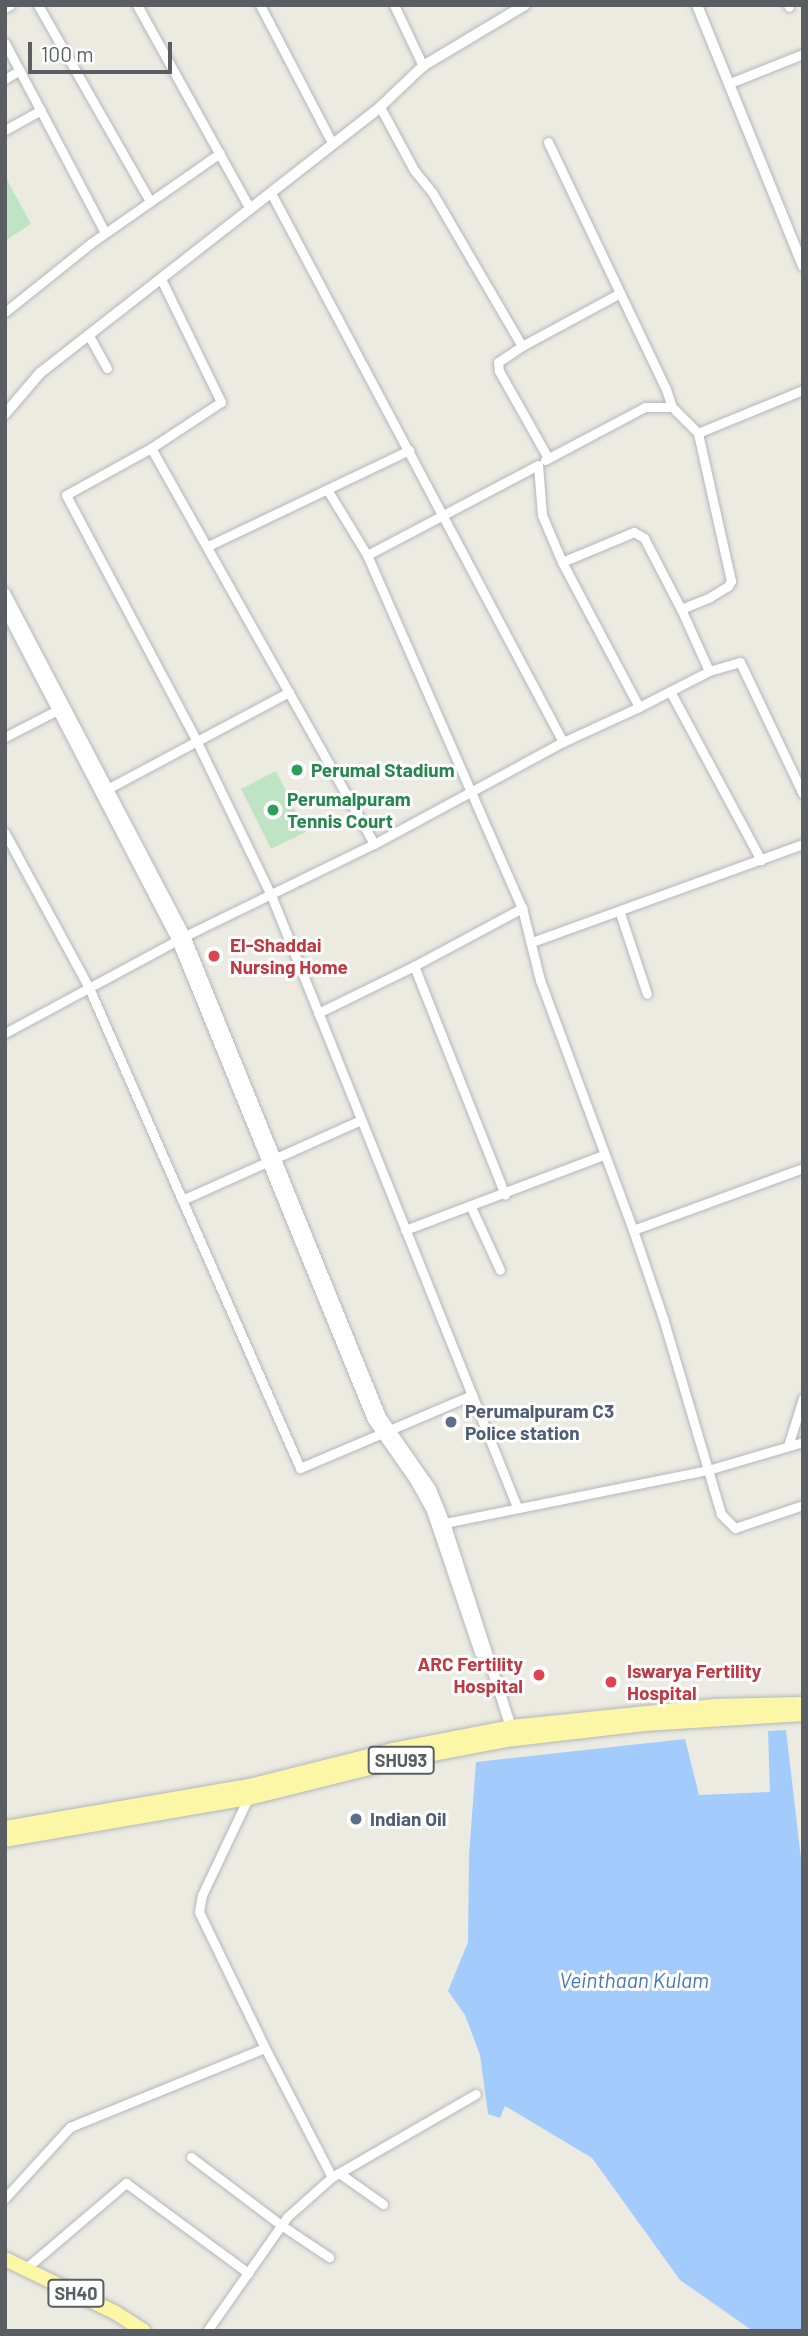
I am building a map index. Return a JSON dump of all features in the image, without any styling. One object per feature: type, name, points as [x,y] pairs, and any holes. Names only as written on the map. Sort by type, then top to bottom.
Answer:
[{"type":"main road","name":"SHU93","points":[[5,1840],[249,1792],[508,1733],[715,1706],[803,1704]]},
{"type":"main road","name":"SHU93","points":[[508,1733],[803,1714]]},
{"type":"main road","name":"SHU93","points":[[5,1828],[249,1792]]},
{"type":"main road","name":"SH40","points":[[5,2259],[116,2313],[144,2331]]},
{"type":"street","points":[[5,8],[10,5]]},
{"type":"street","points":[[38,5],[150,201]]},
{"type":"street","points":[[137,5],[250,209]]},
{"type":"street","points":[[260,5],[332,143]]},
{"type":"street","points":[[394,5],[423,66]]},
{"type":"street","points":[[5,414],[40,373],[380,107],[423,66],[525,5]]},
{"type":"street","points":[[697,5],[803,266]]},
{"type":"street","points":[[5,43],[105,233]]},
{"type":"street","points":[[730,83],[803,54]]},
{"type":"street","points":[[5,79],[20,70]]},
{"type":"street","points":[[380,107],[414,170],[432,192],[522,346]]},
{"type":"street","points":[[5,130],[41,110]]},
{"type":"street","points":[[548,142],[672,407],[698,433],[731,581],[710,597],[681,609]]},
{"type":"street","points":[[5,312],[105,233],[220,153]]},
{"type":"street","points":[[271,193],[563,742]]},
{"type":"street","points":[[161,279],[221,402],[151,448],[66,495],[196,740],[271,895],[517,1507]]},
{"type":"street","points":[[548,458],[499,371],[498,362],[522,346],[620,293]]},
{"type":"street","points":[[88,334],[107,368]]},
{"type":"street","points":[[698,433],[803,390]]},
{"type":"street","points":[[367,555],[645,408],[672,407]]},
{"type":"street","points":[[151,448],[374,844]]},
{"type":"street","points":[[208,545],[328,491],[409,450]]},
{"type":"street","points":[[538,465],[542,515],[562,562],[639,707]]},
{"type":"street","points":[[328,491],[367,555],[469,793],[522,908],[540,980],[633,1230],[721,1514],[735,1528],[803,1505]]},
{"type":"street","points":[[562,562],[634,532],[644,538],[709,671]]},
{"type":"street","points":[[5,593],[181,938]]},
{"type":"street","points":[[5,609],[109,788],[181,938],[386,1434],[432,1511],[508,1733]]},
{"type":"street","points":[[5,1033],[181,938],[374,844],[563,742],[671,692],[709,671],[740,662],[803,794]]},
{"type":"street","points":[[109,788],[289,692]]},
{"type":"street","points":[[671,692],[761,860]]},
{"type":"street","points":[[5,737],[62,708]]},
{"type":"street","points":[[5,833],[89,988],[300,1468],[386,1434],[472,1395]]},
{"type":"street","points":[[532,942],[620,913],[803,844]]},
{"type":"street","points":[[318,1013],[414,966],[522,908]]},
{"type":"street","points":[[620,913],[648,994]]},
{"type":"street","points":[[414,966],[505,1195]]},
{"type":"street","points":[[182,1200],[361,1120]]},
{"type":"street","points":[[405,1230],[505,1195],[603,1155]]},
{"type":"street","points":[[633,1230],[803,1168]]},
{"type":"street","points":[[471,1207],[500,1270]]},
{"type":"street","points":[[788,1446],[803,1398]]},
{"type":"street","points":[[386,1434],[431,1489],[445,1523],[508,1733]]},
{"type":"street","points":[[445,1523],[708,1470],[803,1442]]},
{"type":"street","points":[[249,1792],[202,1895],[199,1912],[265,2048],[335,2175],[383,2204]]},
{"type":"street","points":[[5,2198],[70,2127],[265,2048]]},
{"type":"street","points":[[207,2331],[281,2225],[335,2175],[476,2094]]},
{"type":"street","points":[[191,2157],[281,2225],[330,2257]]},
{"type":"street","points":[[25,2269],[126,2183],[248,2273]]},
{"type":"green space","points":[[5,176],[31,224],[5,241]]},
{"type":"green space","name":"Perumalpuram Tennis Court","points":[[276,771],[306,832],[271,849],[241,789]]},
{"type":"water","name":"Veinthaan Kulam","points":[[786,1730],[803,1876],[803,2331],[753,2331],[680,2280],[592,2158],[505,2106],[500,2118],[488,2114],[480,2055],[465,2015],[448,1991],[468,1942],[469,1855],[476,1762],[685,1739],[699,1795],[770,1792],[768,1731]]},
{"type":"place","name":"Perumal Stadium","points":[[297,770]]},
{"type":"place","name":"Perumalpuram Tennis Court","points":[[273,810]]},
{"type":"place","name":"El-Shaddai Nursing Home","points":[[214,956]]},
{"type":"place","name":"Perumalpuram C3 Police station","points":[[451,1422]]},
{"type":"place","name":"ARC Fertility Hospital","points":[[539,1675]]},
{"type":"place","name":"Iswarya Fertility Hospital","points":[[611,1682]]},
{"type":"place","name":"Indian Oil","points":[[356,1819]]}]
